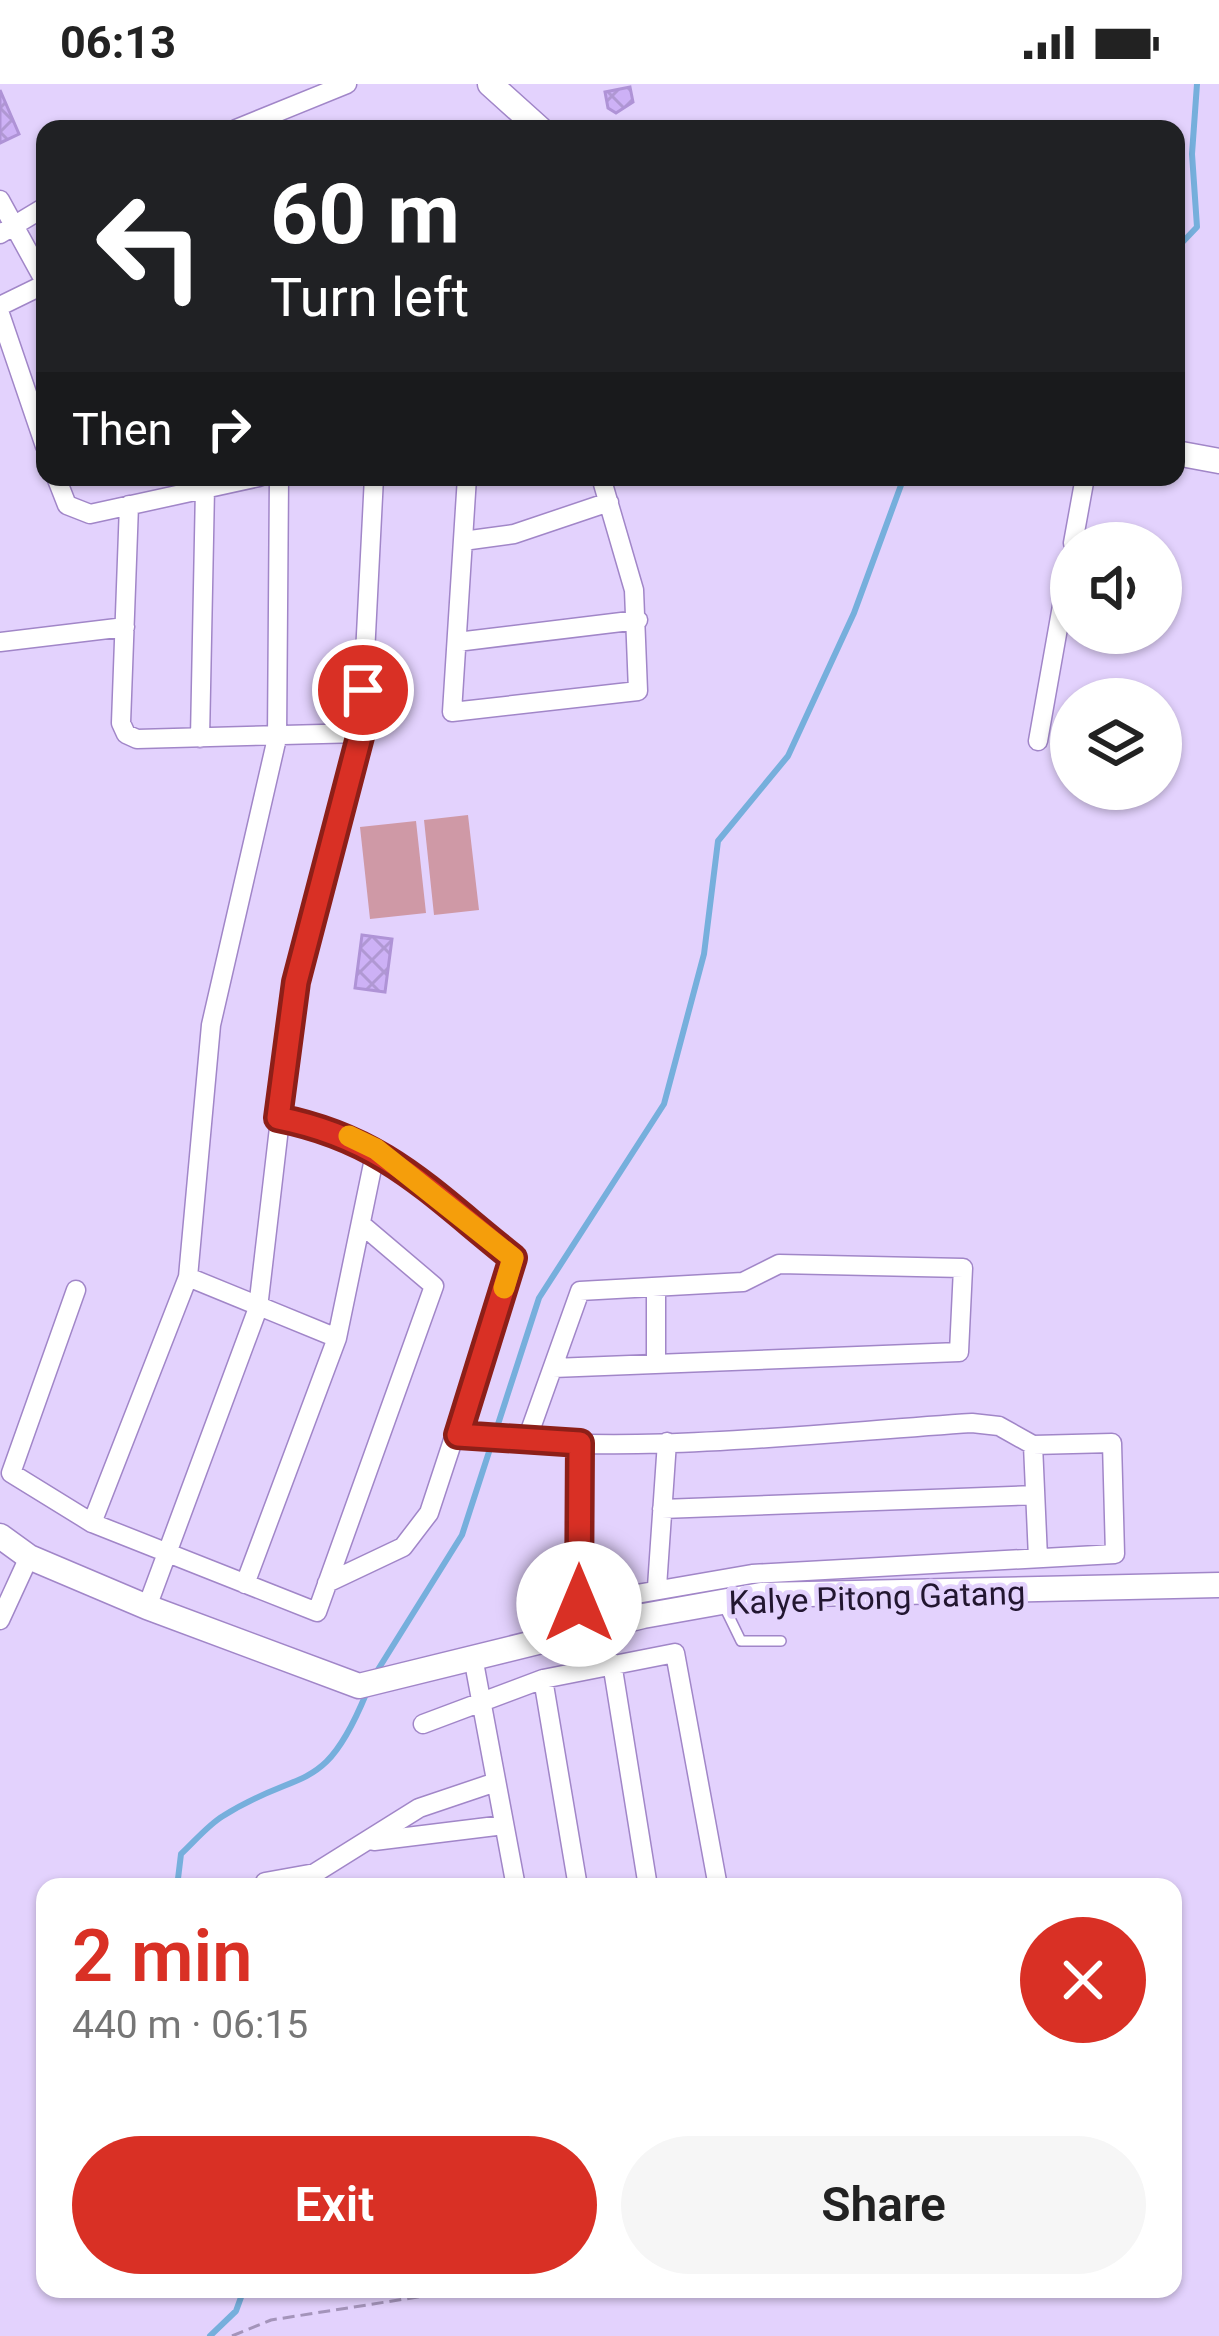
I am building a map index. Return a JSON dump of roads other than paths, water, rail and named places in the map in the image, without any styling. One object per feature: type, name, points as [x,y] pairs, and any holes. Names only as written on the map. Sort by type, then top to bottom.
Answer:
[{"type":"street","points":[[258,120],[346,84]]},
{"type":"street","points":[[490,84],[525,120]]},
{"type":"street","points":[[0,200],[7,228],[36,270]]},
{"type":"street","points":[[7,228],[36,212]]},
{"type":"street","points":[[36,288],[0,310],[36,419]]},
{"type":"street","points":[[1185,455],[1219,461]]},
{"type":"street","points":[[60,486],[67,505],[81,514],[215,486]]},
{"type":"street","points":[[92,1523],[188,1276],[212,1024],[277,738],[279,486]]},
{"type":"street","points":[[147,1607],[259,1308],[296,982],[361,733],[374,486]]},
{"type":"street","points":[[466,486],[452,712],[638,692],[638,620],[604,486]]},
{"type":"street","points":[[1077,522],[1083,486]]},
{"type":"street","points":[[200,738],[205,488]]},
{"type":"street","points":[[463,541],[514,534],[609,502]]},
{"type":"street","points":[[129,505],[123,729],[137,739],[361,733]]},
{"type":"street","points":[[457,642],[638,620]]},
{"type":"street","points":[[0,621],[3,641],[125,627]]},
{"type":"street","points":[[1038,741],[1054,654]]},
{"type":"street","points":[[278,1118],[348,1135],[376,1149],[513,1258],[468,1436],[418,1531],[382,1560],[327,1583]]},
{"type":"street","points":[[245,1584],[337,1339],[376,1149]]},
{"type":"street","points":[[76,1290],[11,1473],[92,1523],[317,1612],[434,1286],[361,1224]]},
{"type":"street","points":[[526,1442],[580,1291],[743,1282],[779,1264],[963,1268],[959,1352],[553,1368]]},
{"type":"street","points":[[188,1276],[337,1339]]},
{"type":"street","points":[[656,1287],[656,1364]]},
{"type":"street","points":[[468,1436],[526,1442],[668,1442],[972,1423],[999,1426],[1033,1445],[1112,1443],[1115,1554],[752,1574],[579,1604],[580,1443]]},
{"type":"street","points":[[657,1587],[668,1442]]},
{"type":"street","points":[[1033,1445],[1037,1558]]},
{"type":"street","points":[[662,1509],[1036,1495]]},
{"type":"street","name":"Kalye Pitong Gatang","points":[[0,1536],[29,1557],[147,1607],[359,1686],[761,1595],[1219,1585]]},
{"type":"street","points":[[0,1619],[9,1576],[29,1557]]},
{"type":"street","points":[[423,1724],[543,1679],[675,1653],[716,1878]]},
{"type":"street","points":[[473,1657],[504,1825],[508,1878]]},
{"type":"street","points":[[612,1663],[647,1878]]},
{"type":"street","points":[[543,1679],[576,1878]]},
{"type":"street","points":[[324,1878],[419,1808],[496,1782]]},
{"type":"street","points":[[374,1841],[504,1825]]},
{"type":"lane","points":[[721,1601],[741,1641],[781,1641]]},
{"type":"waterway","points":[[1185,240],[1197,227],[1192,154],[1197,84]]},
{"type":"waterway","points":[[374,1676],[462,1535],[539,1298],[664,1104],[704,954],[718,841],[788,756],[854,613],[901,486]]},
{"type":"waterway","points":[[178,1878],[181,1854],[223,1816],[323,1765],[351,1727],[366,1694]]},
{"type":"waterway","points":[[210,2336],[236,2311],[241,2298]]}]
